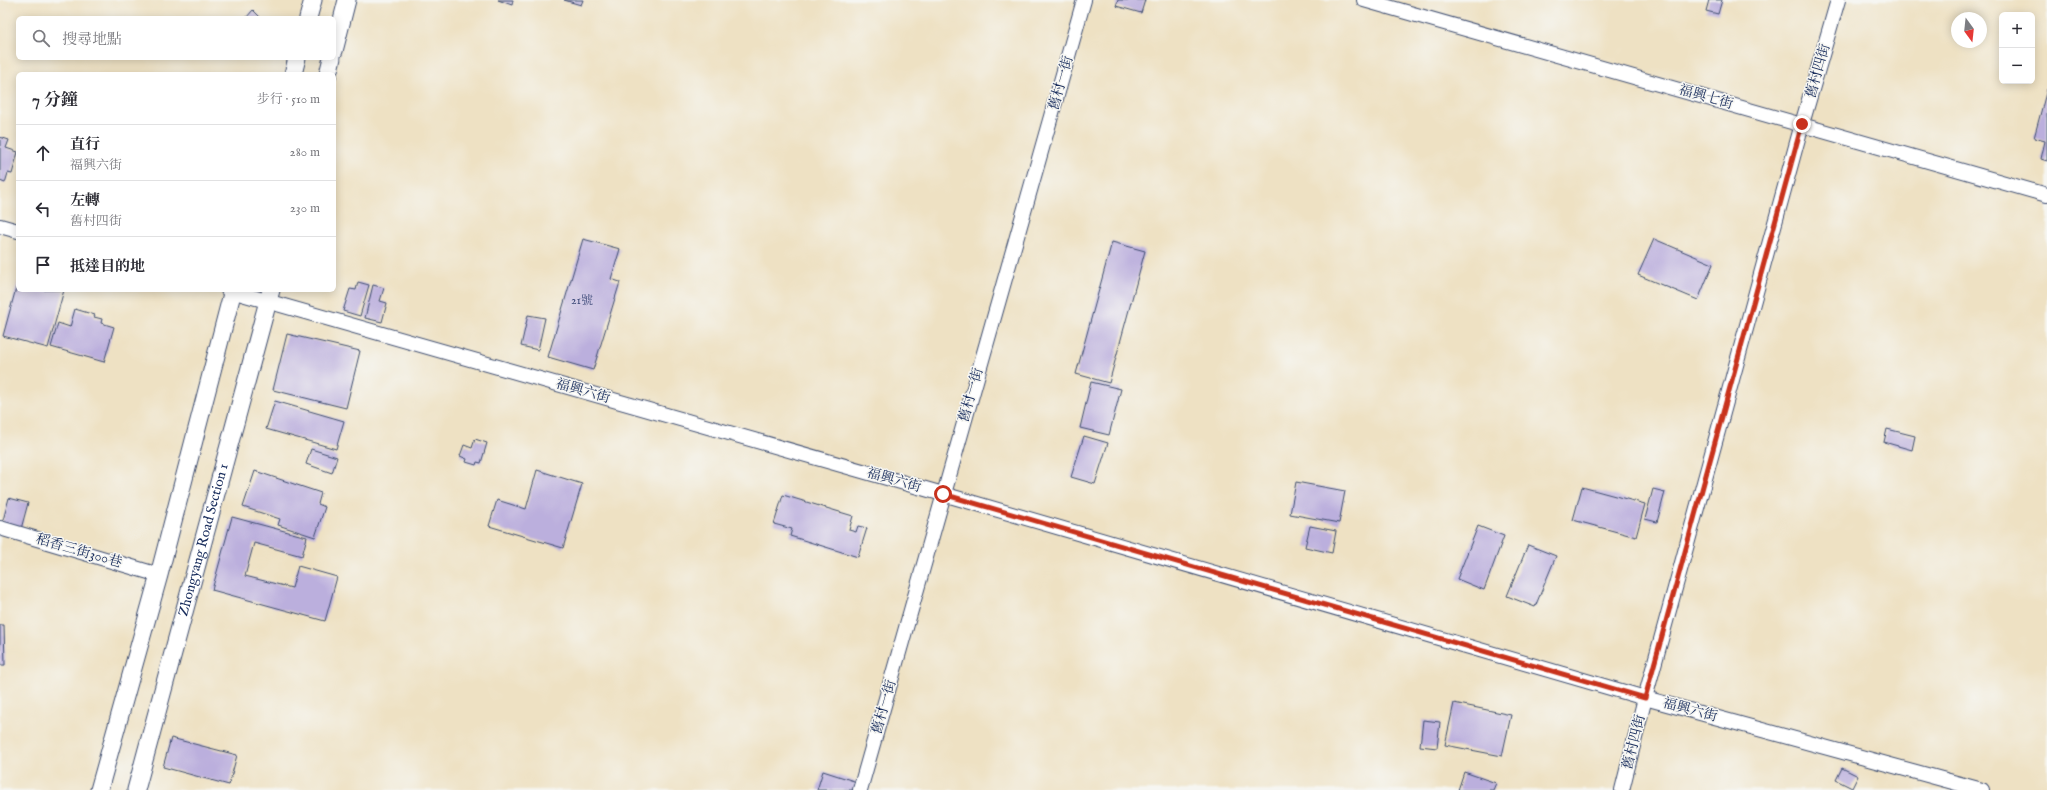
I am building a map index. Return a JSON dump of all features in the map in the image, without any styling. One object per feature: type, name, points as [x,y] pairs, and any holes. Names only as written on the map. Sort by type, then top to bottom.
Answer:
[{"type":"street","points":[[309,16],[313,0]]},
{"type":"street","points":[[336,43],[347,0]]},
{"type":"street","name":"舊村一街","points":[[860,790],[1084,0]]},
{"type":"street","name":"福興七街","points":[[1364,0],[2047,195]]},
{"type":"street","name":"舊村四街","points":[[1622,790],[1645,698],[1802,124],[1838,0]]},
{"type":"street","points":[[294,72],[296,60]]},
{"type":"street","points":[[328,72],[332,60]]},
{"type":"street","points":[[0,226],[16,230]]},
{"type":"street","points":[[99,790],[159,574],[230,292]]},
{"type":"street","name":"福興六街","points":[[244,292],[270,296],[1645,698],[1982,790]]},
{"type":"street","name":"Zhongyang Road Section 1","points":[[136,790],[270,296]]},
{"type":"street","name":"稻香三街300巷","points":[[0,528],[159,574]]},
{"type":"building","points":[[498,0],[513,0],[512,5]]},
{"type":"building","points":[[564,0],[583,0],[581,5]]},
{"type":"building","points":[[1118,0],[1145,0],[1141,13],[1116,6]]},
{"type":"building","points":[[1709,0],[1722,0],[1718,14],[1706,11]]},
{"type":"building","points":[[253,10],[259,16],[248,16]]},
{"type":"building","points":[[2047,89],[2047,161],[2041,159],[2045,141],[2034,138]]},
{"type":"building","points":[[0,137],[9,140],[6,148],[16,151],[16,159],[12,174],[8,173],[5,183],[0,181]]},
{"type":"building","points":[[583,239],[620,249],[611,279],[620,282],[593,370],[548,357]]},
{"type":"building","points":[[1654,239],[1713,264],[1698,300],[1638,275]]},
{"type":"building","points":[[1112,242],[1145,251],[1109,383],[1076,374]]},
{"type":"building","points":[[358,282],[369,285],[360,316],[343,311],[350,289],[356,290]]},
{"type":"building","points":[[373,285],[384,288],[380,301],[387,303],[382,322],[365,318]]},
{"type":"building","points":[[16,288],[16,292],[63,292],[48,348],[3,336]]},
{"type":"building","points":[[75,309],[95,315],[94,317],[102,319],[101,323],[114,327],[104,362],[51,347],[58,323],[70,327]]},
{"type":"building","points":[[528,315],[545,318],[538,350],[521,346]]},
{"type":"building","points":[[287,334],[360,351],[346,408],[273,390]]},
{"type":"building","points":[[1091,382],[1121,389],[1109,435],[1080,428]]},
{"type":"building","points":[[275,401],[344,421],[336,449],[266,429]]},
{"type":"building","points":[[1887,429],[1915,436],[1912,450],[1884,442]]},
{"type":"building","points":[[1084,436],[1108,443],[1095,484],[1071,477]]},
{"type":"building","points":[[475,439],[487,443],[481,463],[477,462],[476,465],[466,462],[467,459],[460,456],[464,445],[472,448]]},
{"type":"building","points":[[311,449],[337,457],[332,473],[306,464]]},
{"type":"building","points":[[537,470],[582,484],[563,548],[489,526],[497,500],[526,509]]},
{"type":"building","points":[[255,471],[321,493],[318,504],[325,507],[315,537],[278,525],[280,519],[243,507]]},
{"type":"building","points":[[1296,482],[1345,491],[1339,523],[1290,514]]},
{"type":"building","points":[[1582,487],[1645,504],[1636,537],[1573,520]]},
{"type":"building","points":[[1653,489],[1665,492],[1657,522],[1645,519]]},
{"type":"building","points":[[783,495],[853,516],[849,530],[856,532],[858,526],[867,528],[858,557],[790,536],[792,529],[774,524]]},
{"type":"building","points":[[9,498],[28,503],[21,529],[2,524]]},
{"type":"building","points":[[232,517],[307,537],[302,556],[254,543],[245,576],[292,588],[298,566],[337,577],[325,621],[212,590]]},
{"type":"building","points":[[1310,526],[1336,531],[1332,553],[1305,547]]},
{"type":"building","points":[[1478,526],[1504,536],[1484,590],[1457,579]]},
{"type":"building","points":[[1528,545],[1556,556],[1535,607],[1507,596]]},
{"type":"building","points":[[0,625],[4,625],[5,665],[0,665]]},
{"type":"building","points":[[1454,703],[1511,715],[1502,756],[1445,745]]},
{"type":"building","points":[[1423,720],[1440,722],[1437,748],[1420,746]]},
{"type":"building","points":[[171,738],[237,755],[229,785],[163,767]]},
{"type":"building","points":[[1842,768],[1858,776],[1852,788],[1836,780]]},
{"type":"building","points":[[823,771],[857,782],[855,790],[817,790]]},
{"type":"building","points":[[1464,772],[1496,783],[1493,790],[1458,790]]},
{"type":"route","points":[[943,494],[1645,698],[1802,124]]}]
